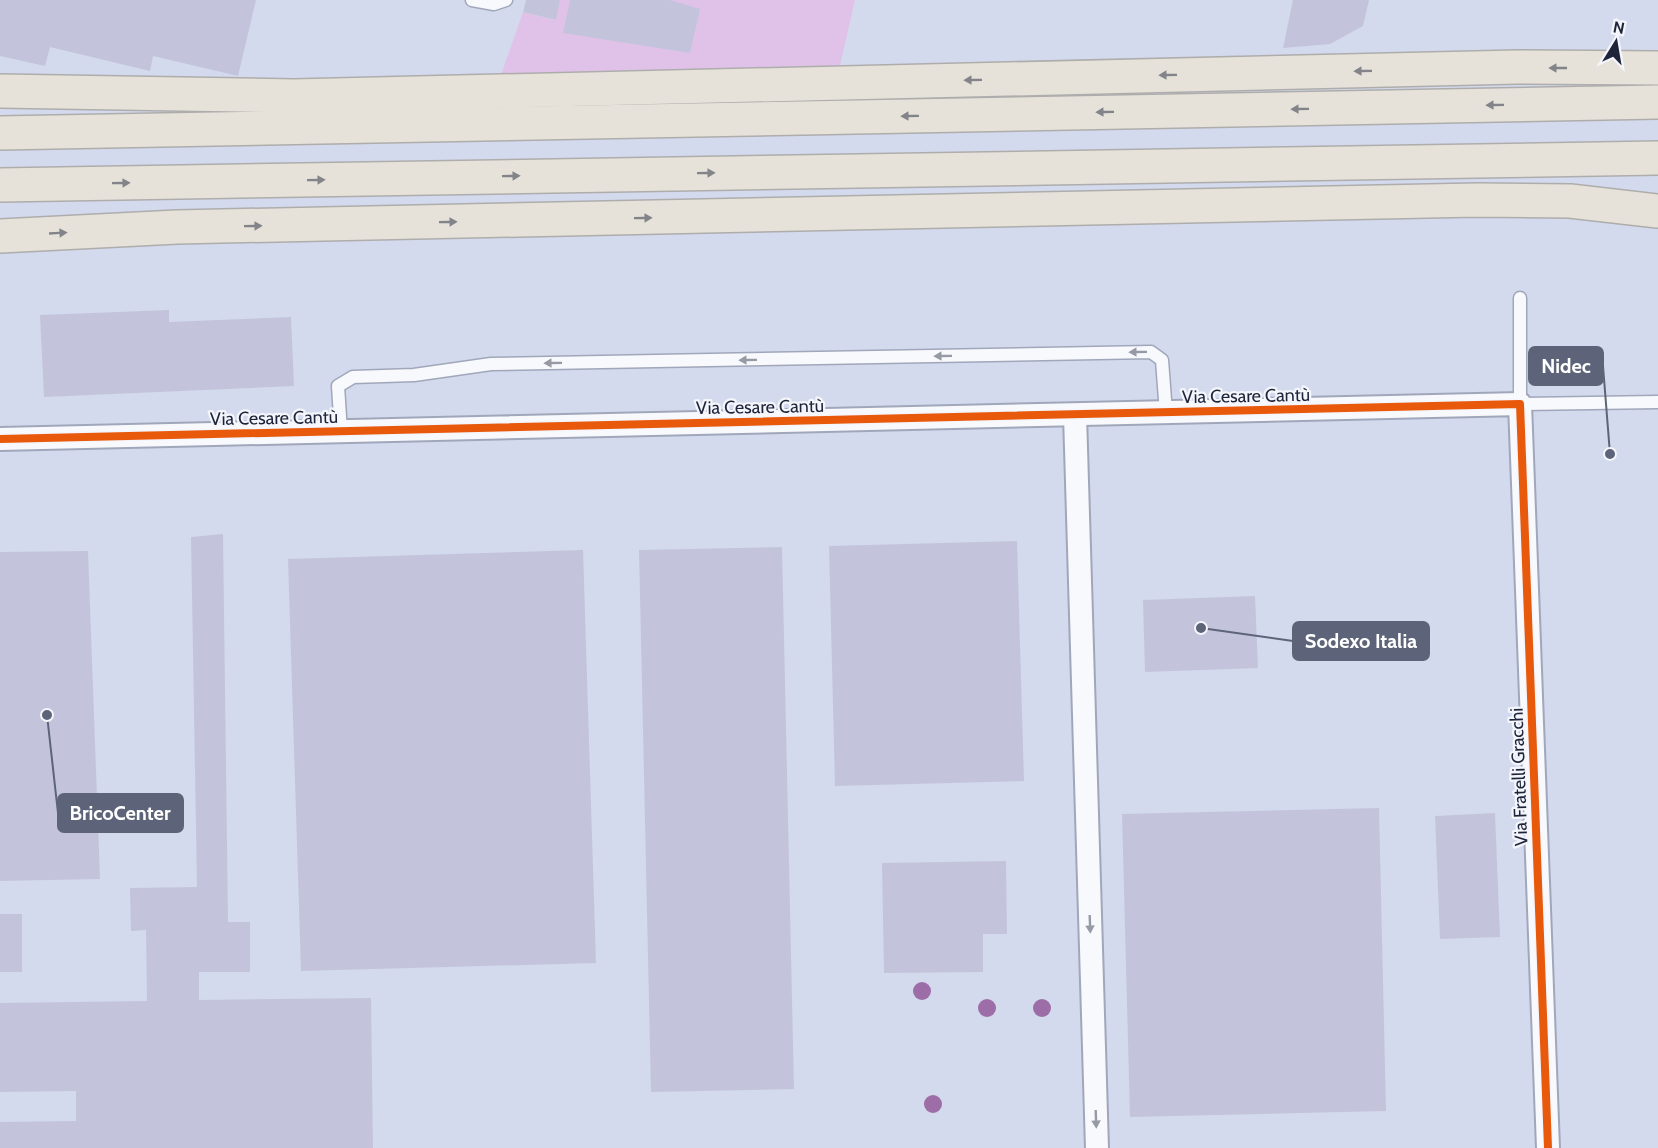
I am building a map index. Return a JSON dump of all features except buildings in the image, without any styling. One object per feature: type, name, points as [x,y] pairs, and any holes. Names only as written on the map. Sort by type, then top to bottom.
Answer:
[{"type":"highway","points":[[0,91],[294,96],[1493,68],[1658,68]]},
{"type":"highway","points":[[0,133],[1658,102]]},
{"type":"highway","points":[[0,185],[1658,158]]},
{"type":"highway","points":[[0,236],[188,227],[1477,200],[1570,201],[1658,211]]},
{"type":"street","name":"Via Cesare Cantù","points":[[0,439],[1520,404]]},
{"type":"street","name":"Via Fratelli Gracchi","points":[[1520,404],[1548,1148]]},
{"type":"street","points":[[1075,415],[1097,1148]]},
{"type":"lane","points":[[472,0],[494,4],[506,0]]},
{"type":"lane","points":[[1520,298],[1520,404]]},
{"type":"lane","points":[[341,432],[338,386],[353,377],[414,375],[491,364],[1151,352],[1162,360],[1166,412]]},
{"type":"lane","name":"Via Cesare Cantù","points":[[1520,404],[1658,402]]},
{"type":"shaded area","points":[[560,0],[855,0],[840,66],[501,75],[523,12],[555,20]]},
{"type":"cycle path","points":[[0,439],[1520,404],[1548,1148]]},
{"type":"place","name":"Nidec","points":[[1610,454]]},
{"type":"place","name":"Sodexo Italia","points":[[1201,628]]},
{"type":"place","name":"BricoCenter","points":[[47,715]]}]
